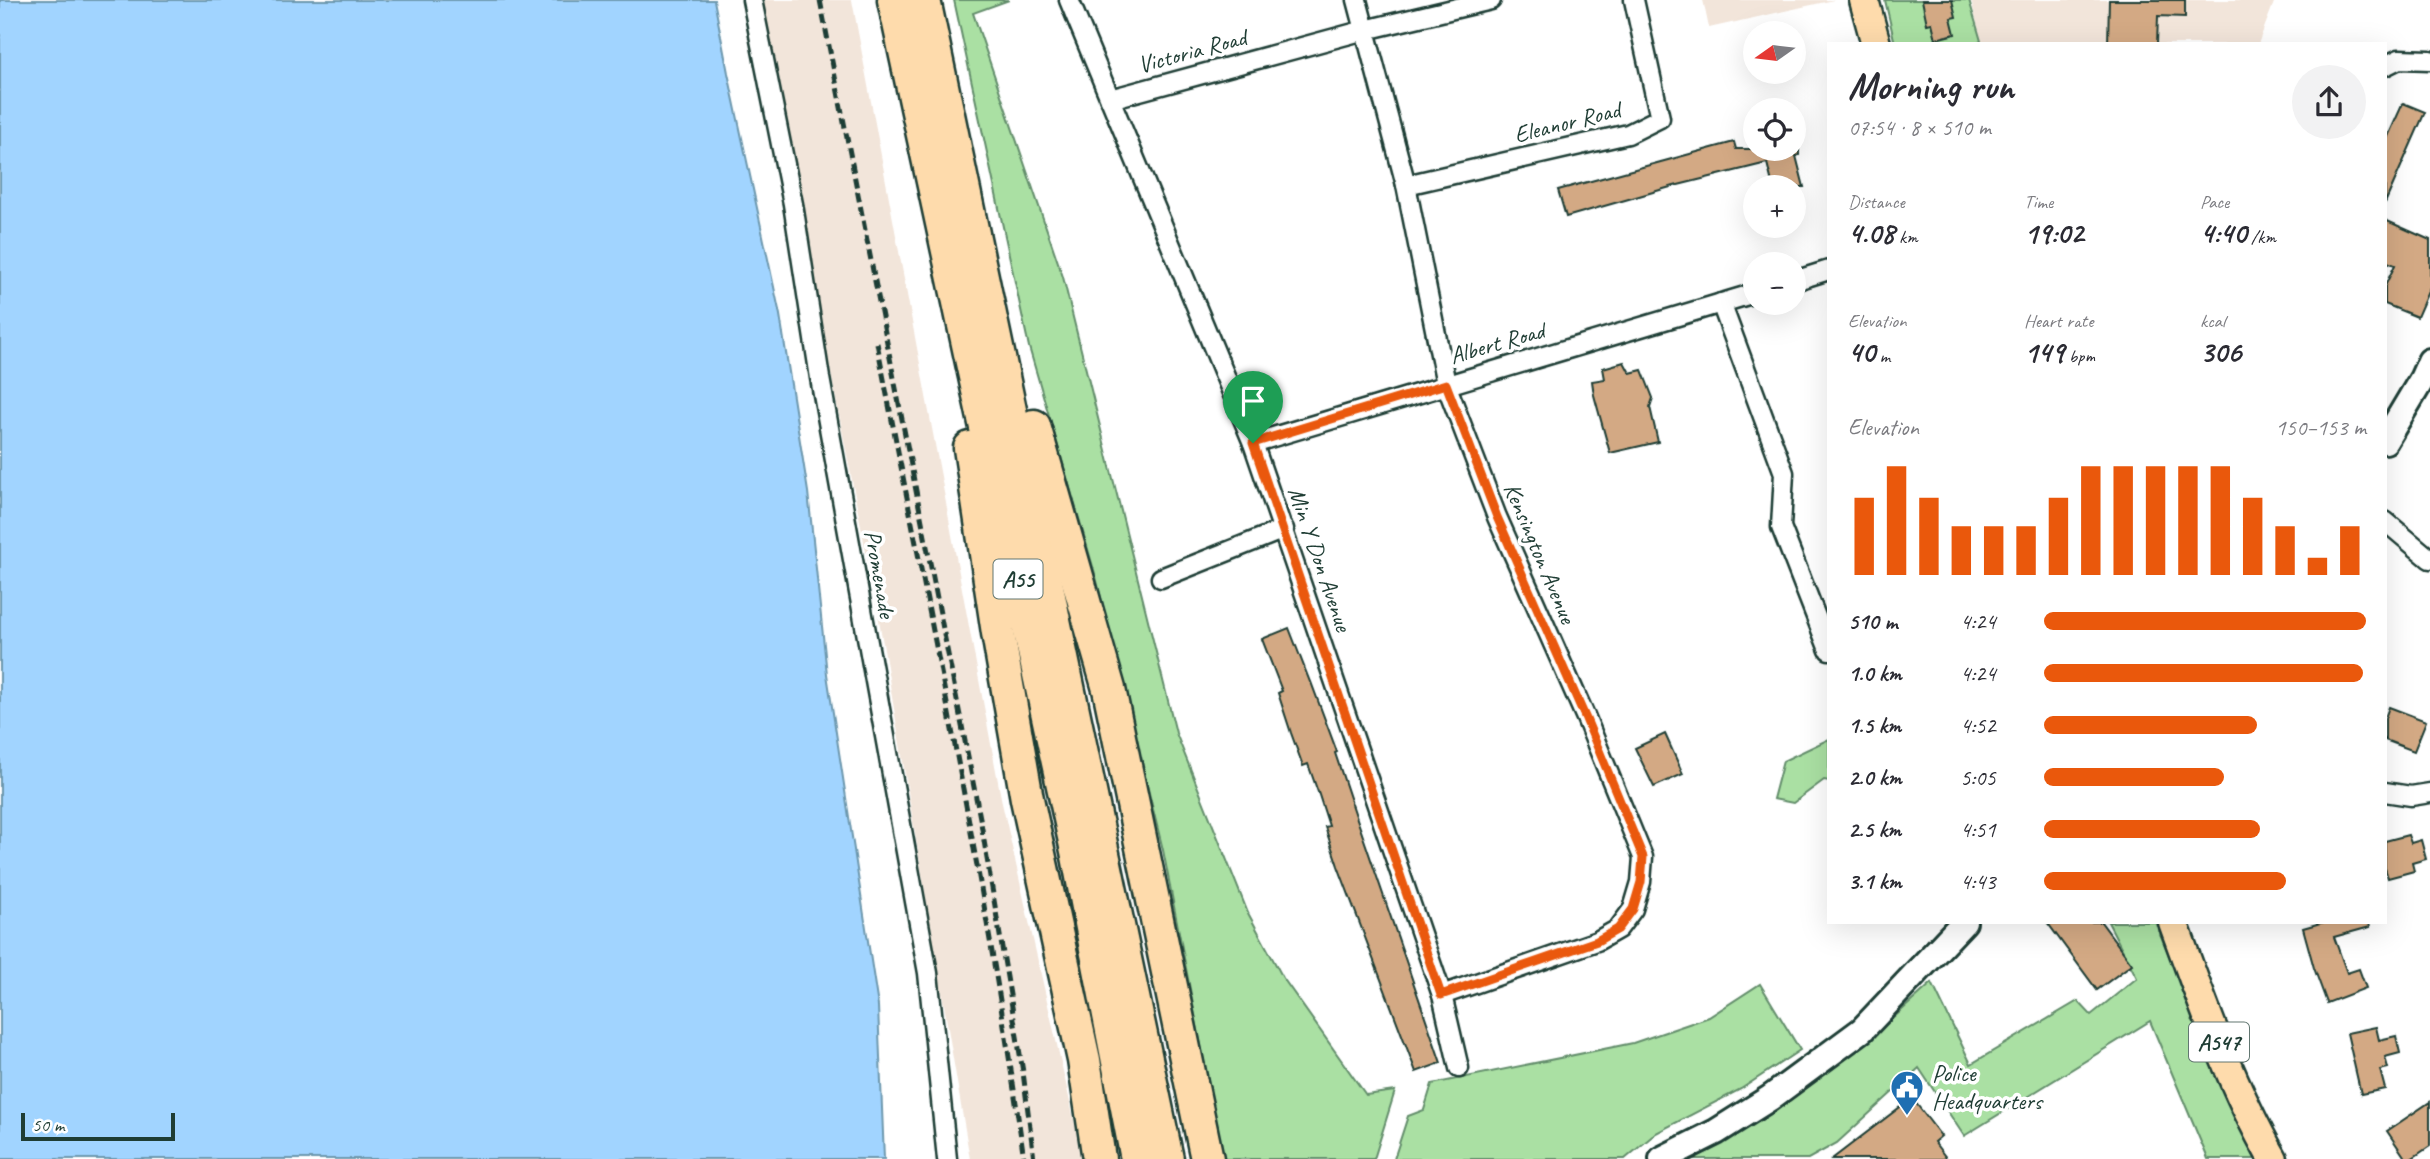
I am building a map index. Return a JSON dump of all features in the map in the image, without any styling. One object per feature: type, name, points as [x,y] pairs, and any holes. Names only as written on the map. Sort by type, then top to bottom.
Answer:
[{"type":"highway","name":"A55","points":[[894,0],[944,163],[1167,1159]]},
{"type":"highway","name":"A55","points":[[925,0],[944,163],[1137,1159]]},
{"type":"highway","points":[[944,163],[998,633],[1027,799],[1084,1060],[1099,1159]]},
{"type":"highway","points":[[944,163],[1109,690],[1207,1159]]},
{"type":"main road","points":[[1864,0],[1875,42]]},
{"type":"main road","name":"A547","points":[[2174,924],[2200,998],[2273,1159]]},
{"type":"street","name":"Promenade","points":[[752,0],[793,204],[820,377],[928,973],[947,1159]]},
{"type":"street","name":"Min Y Don Avenue","points":[[1069,0],[1253,443],[1441,995],[1459,1068]]},
{"type":"street","name":"Kensington Avenue","points":[[1357,0],[1406,185],[1446,384],[1497,517],[1591,730],[1643,857],[1641,882],[1633,909],[1618,929],[1597,941],[1441,995]]},
{"type":"street","name":"Victoria Road","points":[[1110,99],[1364,30],[1492,0]]},
{"type":"street","name":"Eleanor Road","points":[[1406,185],[1628,134],[1660,118],[1633,0]]},
{"type":"street","points":[[2387,65],[2399,59],[2430,60]]},
{"type":"street","points":[[1806,277],[1827,271]]},
{"type":"street","name":"Albert Road","points":[[1253,443],[1743,297]]},
{"type":"street","points":[[1721,303],[1784,473],[1780,527],[1827,645]]},
{"type":"street","points":[[2387,437],[2427,374]]},
{"type":"street","points":[[2387,523],[2430,559]]},
{"type":"street","points":[[1161,578],[1284,529]]},
{"type":"street","points":[[2387,792],[2411,796],[2430,793]]},
{"type":"street","points":[[1662,1159],[1716,1132],[1770,1098],[1862,1030],[1962,924]]},
{"type":"shaded area","points":[[757,0],[852,0],[1002,803],[1083,1159],[970,1159],[876,602]]},
{"type":"shaded area","points":[[1703,0],[1834,0],[1709,28]]},
{"type":"shaded area","points":[[1971,0],[2275,0],[2259,42],[1982,42]]},
{"type":"green space","points":[[954,0],[1009,0],[973,13],[1063,277],[1176,733],[1248,913],[1283,978],[1366,1095],[1395,1091],[1374,1159],[1223,1159],[1163,850],[1096,577],[1029,347]]},
{"type":"green space","points":[[1885,0],[1969,0],[1981,41],[1977,42],[1895,42]]},
{"type":"green space","points":[[1827,740],[1827,781],[1824,780],[1793,803],[1773,799],[1783,761]]},
{"type":"green space","points":[[2109,924],[2156,924],[2255,1159],[2208,1159],[2150,1021],[1964,1136],[1919,1068],[1837,1143],[1808,1159],[1679,1159],[1770,1108],[1861,1047],[1932,983],[1971,1064],[2078,1001],[2091,1015],[2137,978]]},
{"type":"green space","points":[[1760,984],[1800,1050],[1741,1089],[1656,1133],[1625,1159],[1394,1159],[1408,1116],[1424,1110],[1432,1084],[1633,1043],[1709,1017]]},
{"type":"water","points":[[0,0],[714,0],[780,315],[808,492],[827,674],[878,1006],[884,1159],[0,1159]]},
{"type":"building","points":[[1922,0],[1952,0],[1956,17],[1951,18],[1955,34],[1936,39],[1932,23],[1927,24]]},
{"type":"building","points":[[2109,0],[2185,0],[2185,17],[2158,16],[2157,42],[2108,42]]},
{"type":"building","points":[[2403,103],[2425,112],[2387,198],[2387,139]]},
{"type":"building","points":[[1734,142],[1736,149],[1743,149],[1743,161],[1797,161],[1801,175],[1770,175],[1767,163],[1566,217],[1558,190]]},
{"type":"building","points":[[2387,221],[2430,240],[2430,287],[2417,317],[2387,305],[2387,282],[2395,265],[2387,262]]},
{"type":"building","points":[[1624,362],[1630,373],[1642,370],[1653,398],[1650,407],[1658,442],[1610,453],[1592,381],[1605,379],[1603,368]]},
{"type":"building","points":[[1289,628],[1337,752],[1335,753],[1356,816],[1441,1063],[1416,1072],[1338,866],[1325,827],[1329,826],[1319,795],[1308,764],[1303,766],[1278,693],[1282,691],[1262,639]]},
{"type":"building","points":[[2389,707],[2426,721],[2414,751],[2387,741]]},
{"type":"building","points":[[1665,734],[1683,774],[1654,787],[1635,748]]},
{"type":"building","points":[[2408,835],[2411,843],[2421,840],[2426,859],[2412,863],[2414,871],[2388,878],[2387,840]]},
{"type":"building","points":[[2048,924],[2102,924],[2132,964],[2097,990]]},
{"type":"building","points":[[2317,924],[2369,924],[2370,927],[2334,937],[2347,973],[2359,969],[2366,988],[2327,1003],[2303,928]]},
{"type":"building","points":[[2376,1027],[2379,1040],[2396,1036],[2400,1053],[2385,1057],[2388,1068],[2380,1070],[2385,1089],[2361,1094],[2347,1033]]},
{"type":"building","name":"Police Headquarters","points":[[1912,1098],[1941,1136],[1934,1142],[1947,1159],[1832,1159]]},
{"type":"building","points":[[2430,1102],[2430,1146],[2411,1159],[2406,1159],[2387,1131]]},
{"type":"railway","points":[[820,0],[981,823],[1023,1072],[1034,1159]]},
{"type":"railway","points":[[877,343],[974,852],[1024,1159]]},
{"type":"place","name":"Police Headquarters","points":[[1907,1117]]},
{"type":"route","points":[[1446,384],[1497,517],[1626,812],[1643,857],[1641,882],[1633,909],[1618,929],[1597,941],[1441,995],[1253,443],[1446,384]]}]
